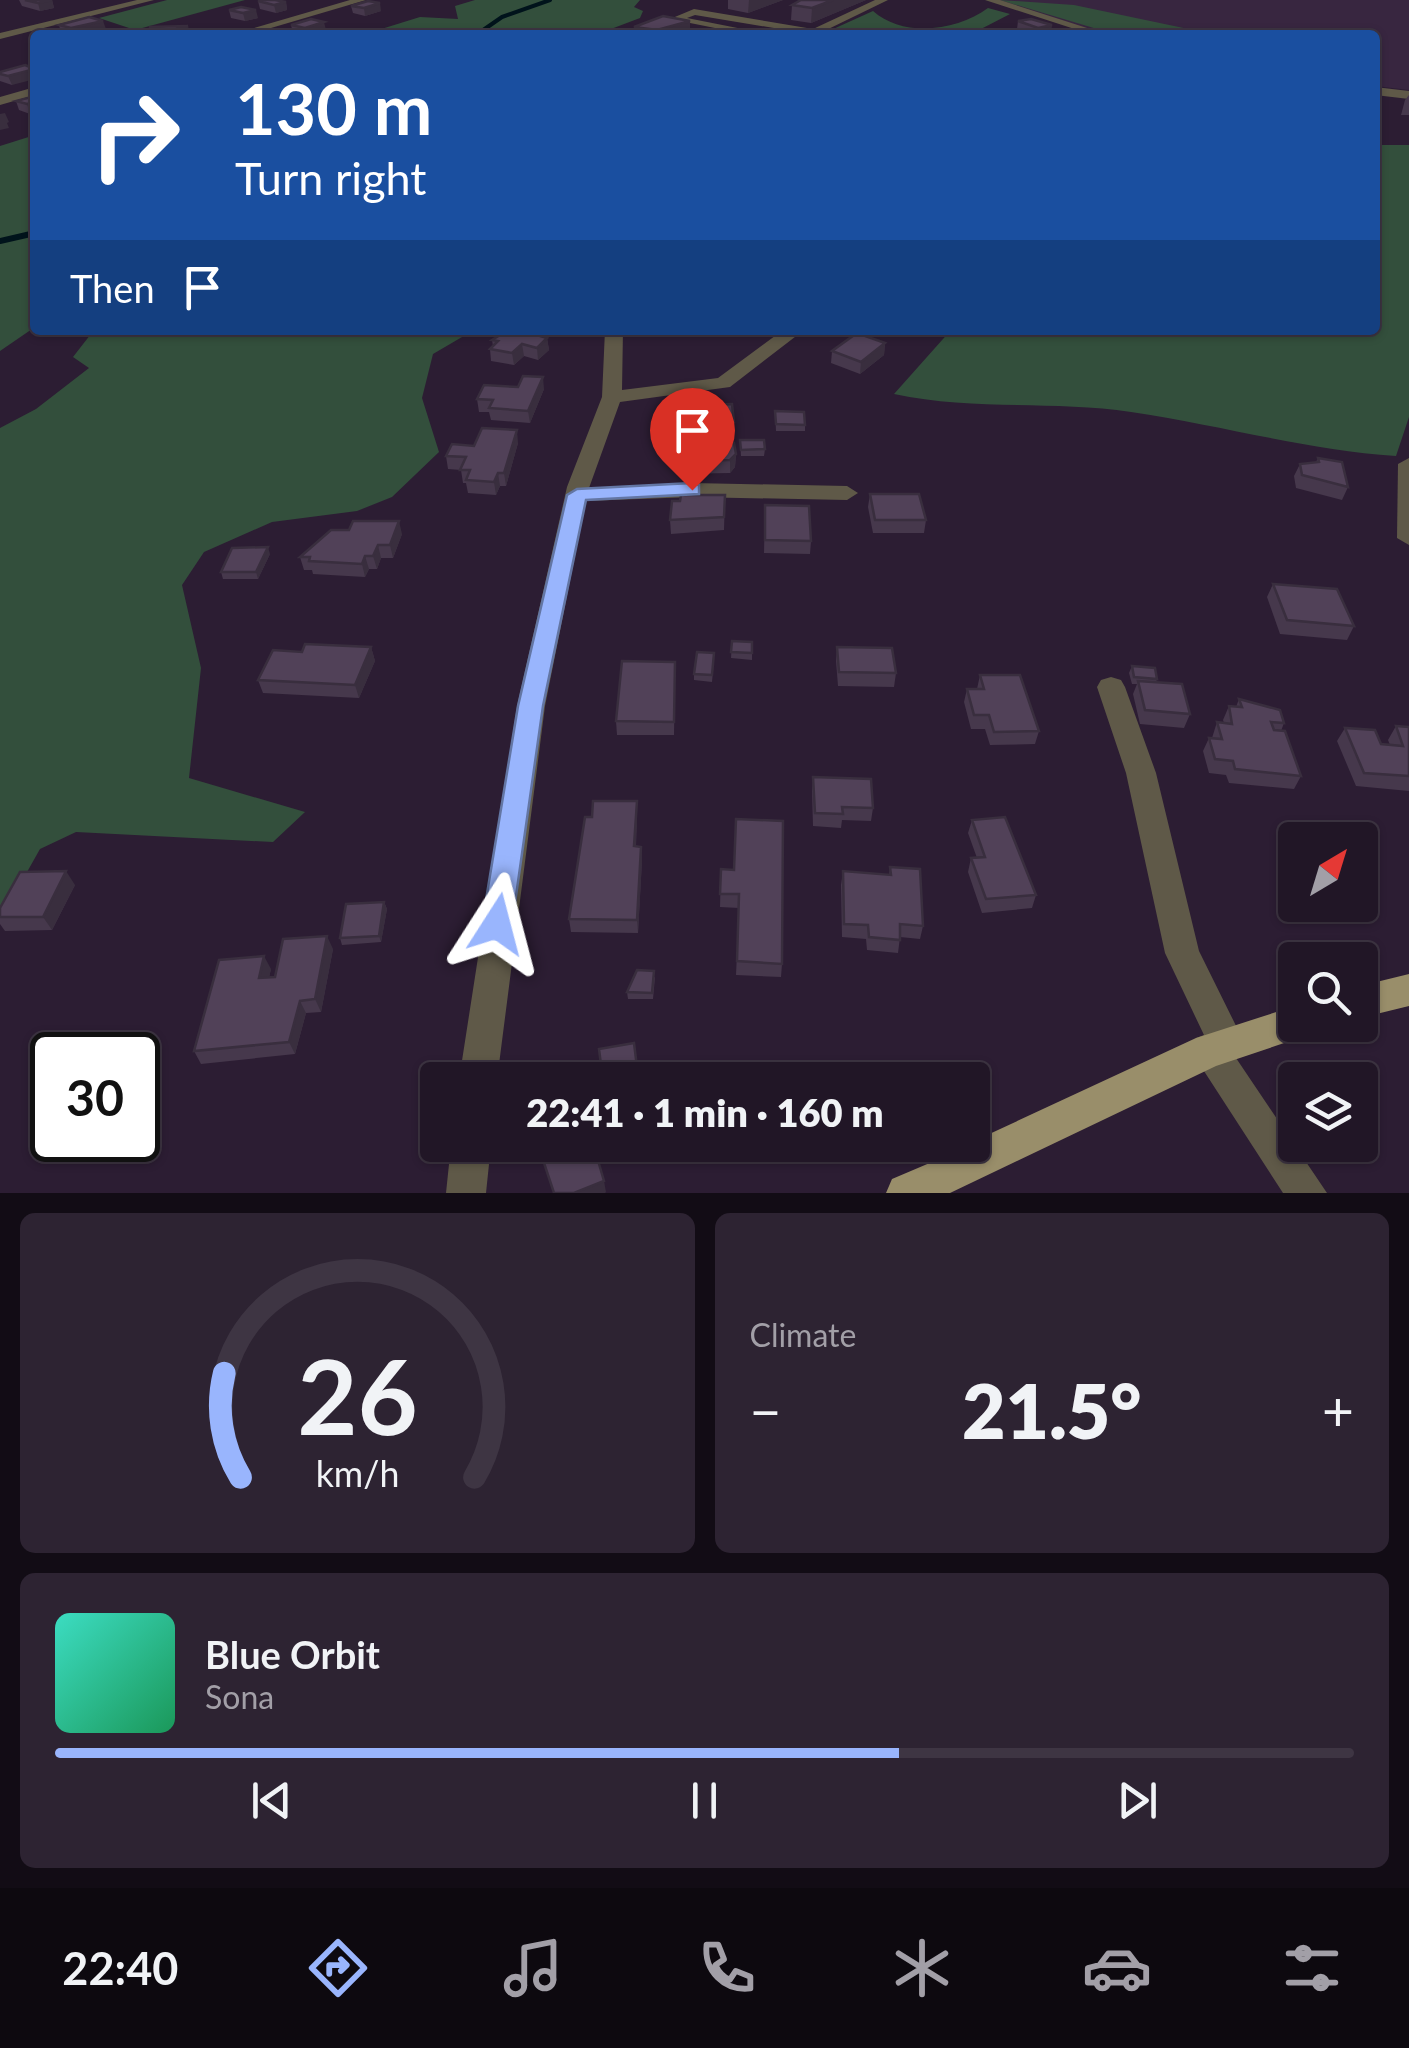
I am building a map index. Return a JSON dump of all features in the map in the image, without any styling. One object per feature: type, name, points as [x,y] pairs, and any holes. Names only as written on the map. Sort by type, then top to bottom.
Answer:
[{"type":"main road","points":[[1378,998],[1409,990]]},
{"type":"main road","points":[[906,1193],[1218,1048],[1278,1029]]},
{"type":"street","points":[[0,36],[149,0]]},
{"type":"street","points":[[253,30],[361,0]]},
{"type":"street","points":[[818,30],[883,0]]},
{"type":"street","points":[[990,0],[1088,30]]},
{"type":"street","points":[[739,30],[675,19],[694,12],[795,30]]},
{"type":"street","points":[[0,101],[30,92]]},
{"type":"street","points":[[1382,106],[1402,94]]},
{"type":"street","points":[[481,1062],[531,706],[577,495],[612,397],[614,335]]},
{"type":"street","points":[[612,397],[723,382],[788,335]]},
{"type":"street","points":[[1409,464],[1409,538]]},
{"type":"street","points":[[577,495],[692,490],[846,492]]},
{"type":"street","points":[[1111,687],[1142,773],[1182,953],[1218,1048],[1308,1193]]},
{"type":"street","points":[[466,1193],[469,1162]]},
{"type":"shaded area","points":[[991,0],[1409,0],[1409,90],[1380,87],[1380,30],[1092,30]]},
{"type":"green space","points":[[167,0],[245,0],[135,30],[99,18]]},
{"type":"green space","points":[[475,0],[640,0],[634,7],[643,11],[640,18],[612,30],[378,30],[420,17],[458,19],[455,6]]},
{"type":"green space","points":[[1000,0],[1074,5],[1193,30],[1100,30]]},
{"type":"green space","points":[[988,8],[1010,14],[983,30],[831,30],[873,11],[885,20],[914,28],[946,26]]},
{"type":"green space","points":[[30,137],[30,330],[0,351],[0,146]]},
{"type":"green space","points":[[1380,145],[1409,145],[1409,417],[1396,456],[1101,408],[953,402],[894,394],[947,335],[1380,335]]},
{"type":"green space","points":[[90,335],[465,335],[433,354],[422,398],[439,452],[392,497],[357,511],[272,522],[204,552],[182,585],[201,668],[189,778],[305,812],[273,842],[76,832],[40,849],[0,920],[0,428],[36,409],[89,368],[73,357]]},
{"type":"building","points":[[801,0],[833,0],[812,8],[792,5]]},
{"type":"building","points":[[258,1],[286,2],[274,5]]},
{"type":"building","points":[[368,1],[380,3],[364,8],[351,6]]},
{"type":"building","points":[[241,7],[256,10],[229,10]]},
{"type":"building","points":[[663,16],[690,21],[657,30],[634,27]]},
{"type":"building","points":[[89,17],[103,21],[71,28],[59,25]]},
{"type":"building","points":[[311,19],[324,22],[305,28],[291,25]]},
{"type":"building","points":[[1031,19],[1052,25],[1038,28],[1018,21]]},
{"type":"building","points":[[188,26],[173,30],[149,27]]},
{"type":"building","points":[[30,67],[30,70],[8,76],[0,72]]},
{"type":"building","points":[[500,335],[547,338],[537,348],[522,344],[512,353],[490,349],[498,341],[492,340]]},
{"type":"building","points":[[854,335],[885,343],[861,362],[832,351]]},
{"type":"building","points":[[523,376],[543,377],[528,411],[489,408],[493,400],[477,399],[484,385],[518,387]]},
{"type":"building","points":[[732,404],[734,422],[676,423],[675,409],[683,409],[683,405]]},
{"type":"building","points":[[775,411],[804,412],[805,425],[776,424]]},
{"type":"building","points":[[482,428],[517,430],[504,473],[498,473],[494,482],[466,480],[470,470],[460,470],[466,457],[446,456],[452,444],[474,446]]},
{"type":"building","points":[[740,440],[764,440],[765,449],[741,450]]},
{"type":"building","points":[[734,443],[736,454],[730,460],[677,461],[677,444]]},
{"type":"building","points":[[1318,458],[1342,462],[1348,487],[1302,475],[1300,464],[1319,462]]},
{"type":"building","points":[[870,494],[919,494],[926,520],[875,520]]},
{"type":"building","points":[[681,495],[725,495],[724,517],[670,520],[672,501],[680,501]]},
{"type":"building","points":[[765,505],[809,506],[811,541],[765,540]]},
{"type":"building","points":[[353,521],[399,521],[390,545],[378,545],[373,556],[365,556],[362,564],[300,557],[331,530],[349,530]]},
{"type":"building","points":[[268,547],[256,572],[221,572],[232,548]]},
{"type":"building","points":[[1273,584],[1337,589],[1354,626],[1287,620]]},
{"type":"building","points":[[732,641],[752,642],[752,653],[731,652]]},
{"type":"building","points":[[305,644],[371,647],[355,685],[258,680],[273,650],[302,652]]},
{"type":"building","points":[[837,647],[892,648],[896,673],[839,672]]},
{"type":"building","points":[[697,652],[714,653],[712,675],[694,674]]},
{"type":"building","points":[[622,661],[675,662],[674,722],[616,721]]},
{"type":"building","points":[[1132,666],[1155,668],[1157,679],[1134,677]]},
{"type":"building","points":[[980,675],[1020,675],[1039,731],[994,732],[989,715],[974,715],[967,689],[984,689]]},
{"type":"building","points":[[1138,681],[1182,684],[1190,714],[1145,710]]},
{"type":"building","points":[[1239,699],[1280,710],[1284,723],[1271,722],[1274,730],[1285,731],[1301,776],[1235,769],[1233,761],[1215,759],[1209,738],[1222,739],[1217,722],[1232,724],[1229,706],[1242,707]]},
{"type":"building","points":[[1396,726],[1409,727],[1409,776],[1364,773],[1345,728],[1375,730],[1381,744],[1403,746]]},
{"type":"building","points":[[813,777],[871,779],[873,808],[842,807],[843,814],[815,813]]},
{"type":"building","points":[[593,801],[637,801],[634,846],[641,847],[637,920],[569,919],[585,817],[592,817]]},
{"type":"building","points":[[1005,817],[1036,895],[986,899],[971,858],[985,857],[972,820]]},
{"type":"building","points":[[736,819],[783,821],[782,964],[737,961],[739,894],[720,894],[721,869],[734,870]]},
{"type":"building","points":[[890,867],[920,869],[923,926],[900,924],[900,940],[869,937],[868,925],[844,924],[843,871],[891,875]]},
{"type":"building","points":[[66,871],[43,917],[0,917],[0,908],[20,872]]},
{"type":"building","points":[[384,902],[379,936],[340,938],[346,904]]},
{"type":"building","points":[[327,936],[315,999],[300,1001],[289,1042],[194,1051],[219,960],[264,956],[259,978],[275,977],[283,939]]},
{"type":"building","points":[[637,970],[654,971],[652,993],[627,992]]},
{"type":"building","points":[[634,1043],[636,1062],[601,1062],[599,1049]]},
{"type":"building","points":[[544,1162],[598,1162],[604,1181],[574,1193],[554,1193]]},
{"type":"waterway","points":[[483,30],[502,17],[550,0]]},
{"type":"waterway","points":[[0,241],[30,234]]},
{"type":"route","points":[[497,924],[531,706],[577,495],[692,490]]}]
